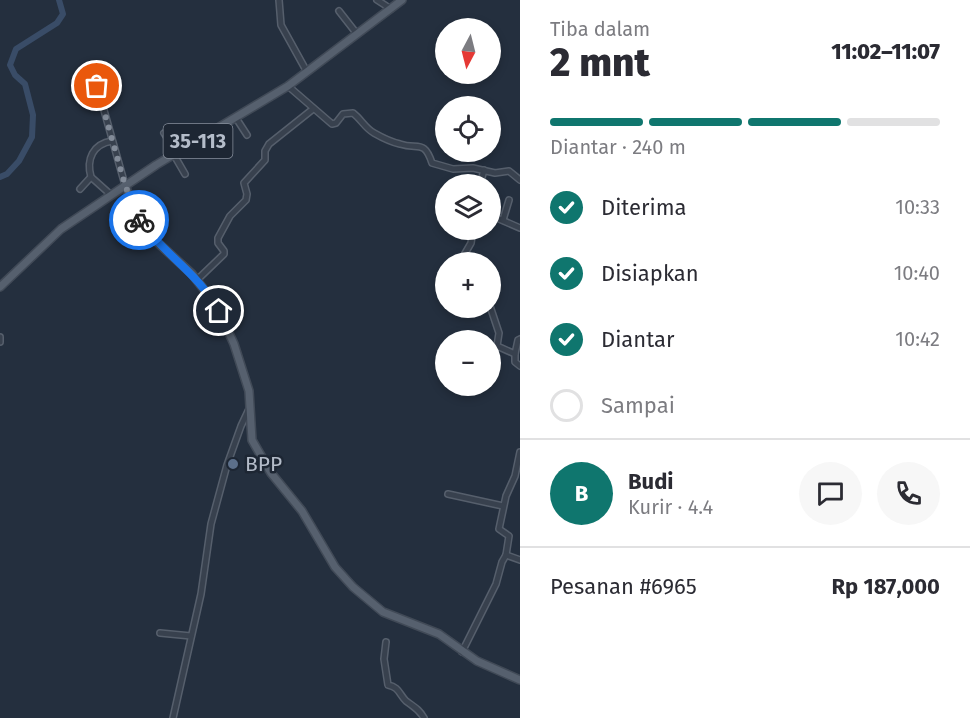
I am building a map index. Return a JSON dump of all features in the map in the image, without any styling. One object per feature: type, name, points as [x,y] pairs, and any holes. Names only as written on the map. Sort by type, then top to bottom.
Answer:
[{"type":"main road","name":"35-113","points":[[0,287],[61,229],[125,185],[288,86],[401,0]]},
{"type":"main road","points":[[125,185],[135,213],[149,233],[197,280],[216,305],[234,344],[249,391],[254,443],[272,472],[302,511],[325,553],[347,582],[384,612],[435,632],[462,652],[520,681]]},
{"type":"street","points":[[279,0],[282,29],[307,72]]},
{"type":"street","points":[[377,0],[391,9]]},
{"type":"street","points":[[339,11],[357,34]]},
{"type":"street","points":[[93,71],[125,185]]},
{"type":"street","points":[[288,86],[333,124],[343,114],[353,113],[365,127],[375,134],[400,145],[423,147],[430,154],[432,163],[436,165],[453,169],[469,167],[495,173],[509,171],[520,180]]},
{"type":"street","points":[[197,280],[224,254],[218,238],[230,216],[244,204],[248,194],[244,183],[265,160],[265,151],[269,144],[313,109]]},
{"type":"street","points":[[236,118],[248,135]]},
{"type":"street","points":[[164,133],[185,174]]},
{"type":"street","points":[[111,194],[91,177],[89,162],[92,153],[102,143],[112,141]]},
{"type":"street","points":[[483,174],[484,170]]},
{"type":"street","points":[[80,189],[91,177]]},
{"type":"street","points":[[509,200],[503,220],[520,228]]},
{"type":"street","points":[[135,213],[148,205]]},
{"type":"street","points":[[494,318],[499,333],[498,346],[515,354]]},
{"type":"street","points":[[0,337],[0,342]]},
{"type":"street","points":[[520,339],[515,354],[515,362],[520,366]]},
{"type":"street","points":[[173,718],[201,594],[208,537],[215,507],[231,452],[249,409]]},
{"type":"street","points":[[462,652],[496,584],[506,555],[509,536],[499,530],[503,506],[515,476],[520,452]]},
{"type":"street","points":[[448,494],[503,506]]},
{"type":"street","points":[[506,555],[520,560]]},
{"type":"street","points":[[160,633],[191,636]]},
{"type":"street","points":[[386,642],[384,659],[388,684],[399,690],[406,700],[417,707],[424,718]]},
{"type":"waterway","points":[[0,177],[7,174],[19,161],[32,137],[33,115],[25,84],[15,75],[10,65],[16,49],[57,23],[63,14],[59,0]]},
{"type":"way so far","points":[[97,86],[125,185],[139,220]]},
{"type":"place","name":"BPP","points":[[233,464]]},
{"type":"route","points":[[139,220],[156,241],[192,274],[219,311]]}]
